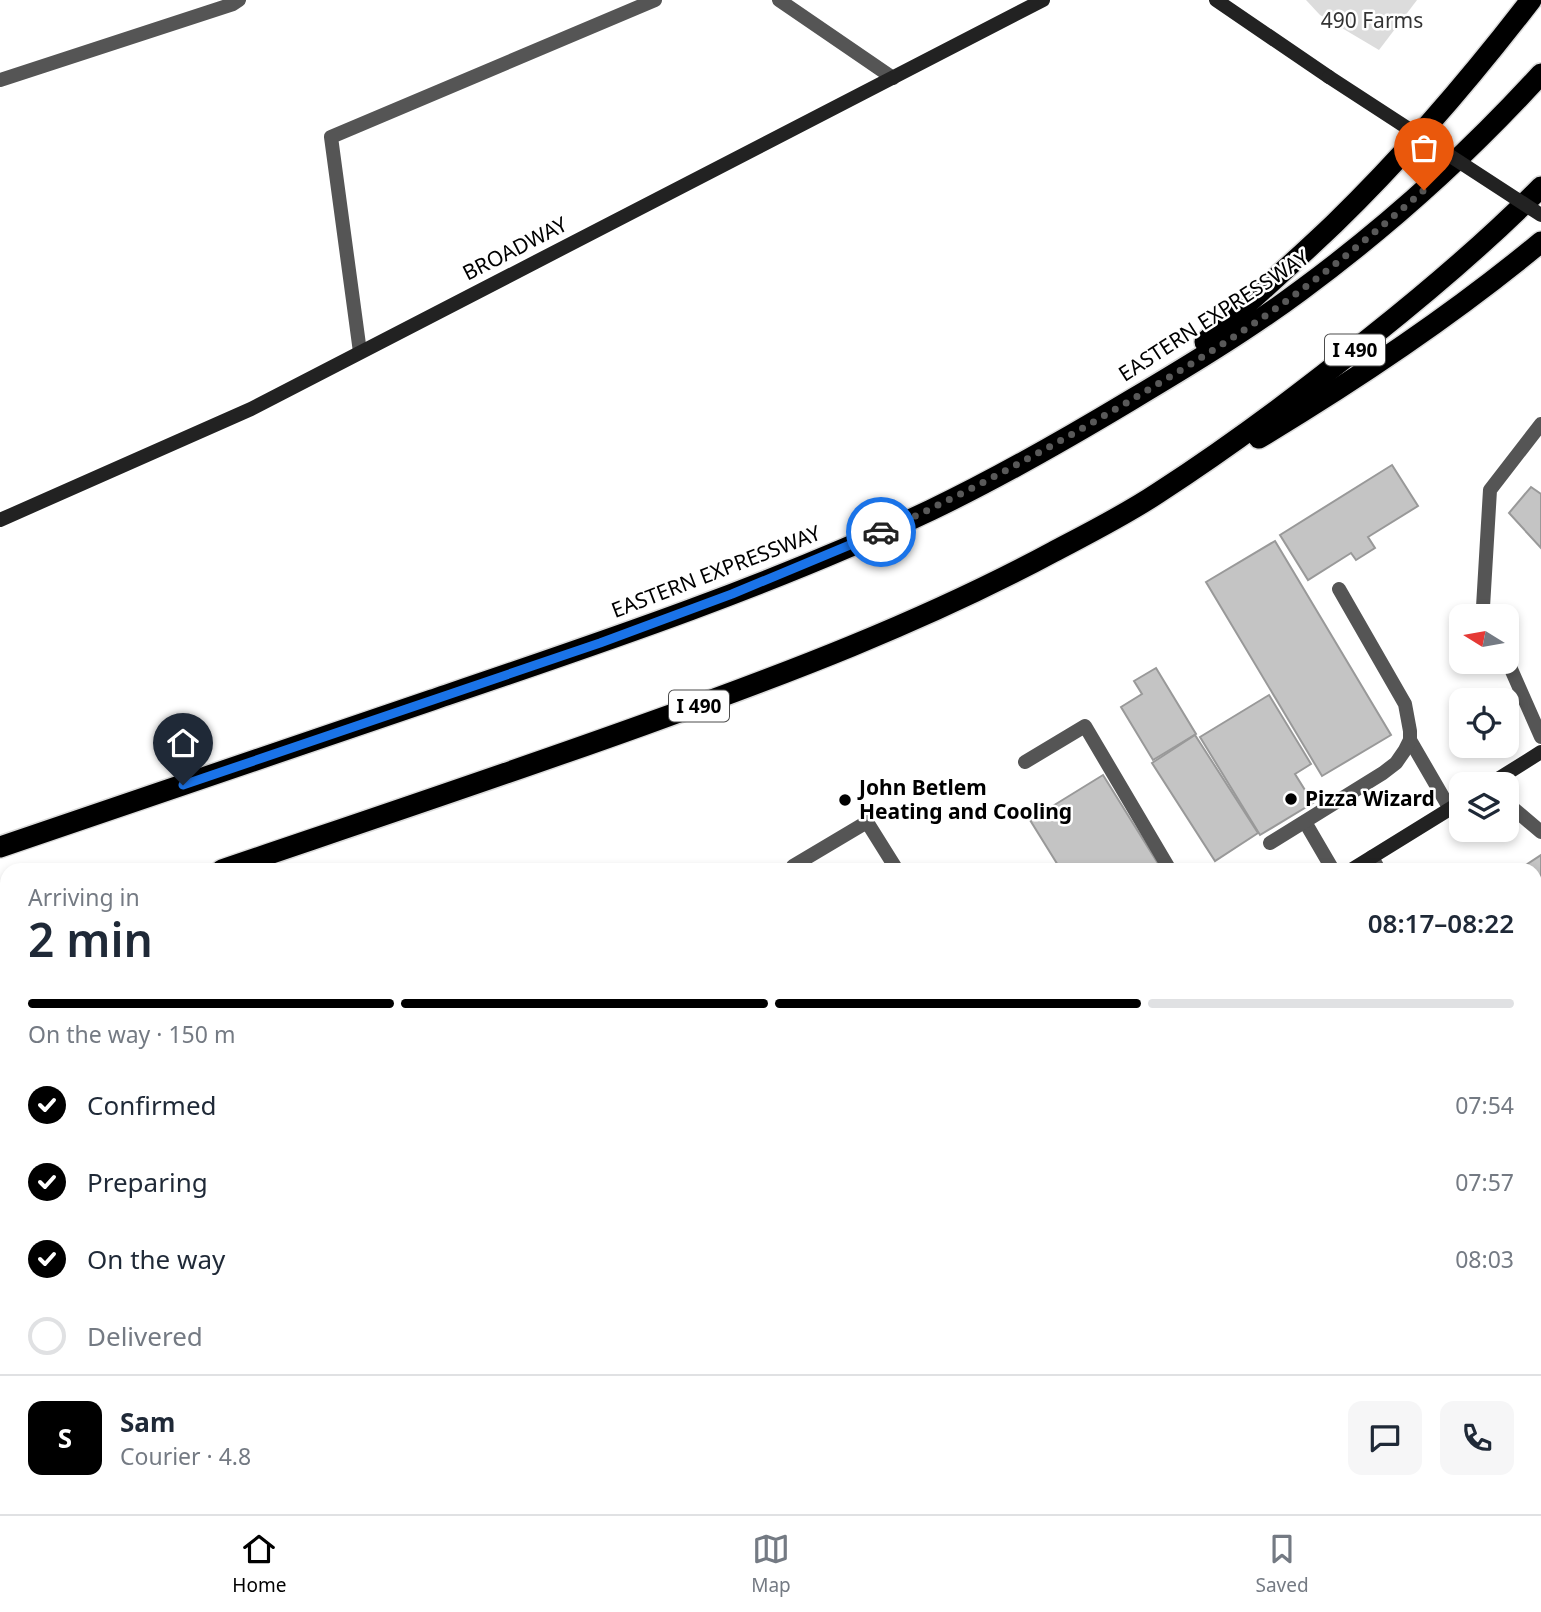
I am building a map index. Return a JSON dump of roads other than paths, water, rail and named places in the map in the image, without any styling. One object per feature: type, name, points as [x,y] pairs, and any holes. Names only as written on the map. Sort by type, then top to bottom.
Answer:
[{"type":"highway","points":[[1143,393],[1204,343],[1343,214],[1448,101],[1531,0]]},
{"type":"highway","name":"EASTERN EXPRESSWAY","points":[[0,847],[600,643],[747,589],[931,510],[1037,454],[1143,393],[1300,291],[1438,177],[1480,138],[1541,74]]},
{"type":"highway","name":"I 490","points":[[243,863],[716,700],[940,607],[1049,554],[1156,495],[1265,418],[1448,274],[1541,187]]},
{"type":"highway","points":[[1156,495],[1261,437],[1365,372],[1467,301],[1541,242]]},
{"type":"street","points":[[0,80],[239,0]]},
{"type":"street","points":[[360,352],[331,137],[655,0]]},
{"type":"street","points":[[779,0],[893,78]]},
{"type":"street","name":"BROADWAY","points":[[0,520],[251,409],[1043,0]]},
{"type":"street","points":[[1216,0],[1541,215]]},
{"type":"street","points":[[1483,604],[1490,490],[1541,424]]},
{"type":"street","points":[[1339,589],[1405,704],[1410,740],[1449,795]]},
{"type":"street","points":[[1513,674],[1541,737]]},
{"type":"street","points":[[1025,762],[1085,726],[1166,863]]},
{"type":"street","points":[[1270,843],[1383,773],[1396,763],[1410,740]]},
{"type":"street","points":[[1509,772],[1541,752]]},
{"type":"street","points":[[1375,863],[1449,810]]},
{"type":"street","points":[[1519,813],[1541,832]]},
{"type":"street","points":[[798,863],[867,821],[893,863]]},
{"type":"street","points":[[1305,822],[1329,863]]},
{"type":"place","name":"Pizza Wizard","points":[[1291,799]]},
{"type":"place","name":"John Betlem Heating and Cooling","points":[[845,800]]},
{"type":"park label","name":"490 Farms","points":[[1372,21]]}]
